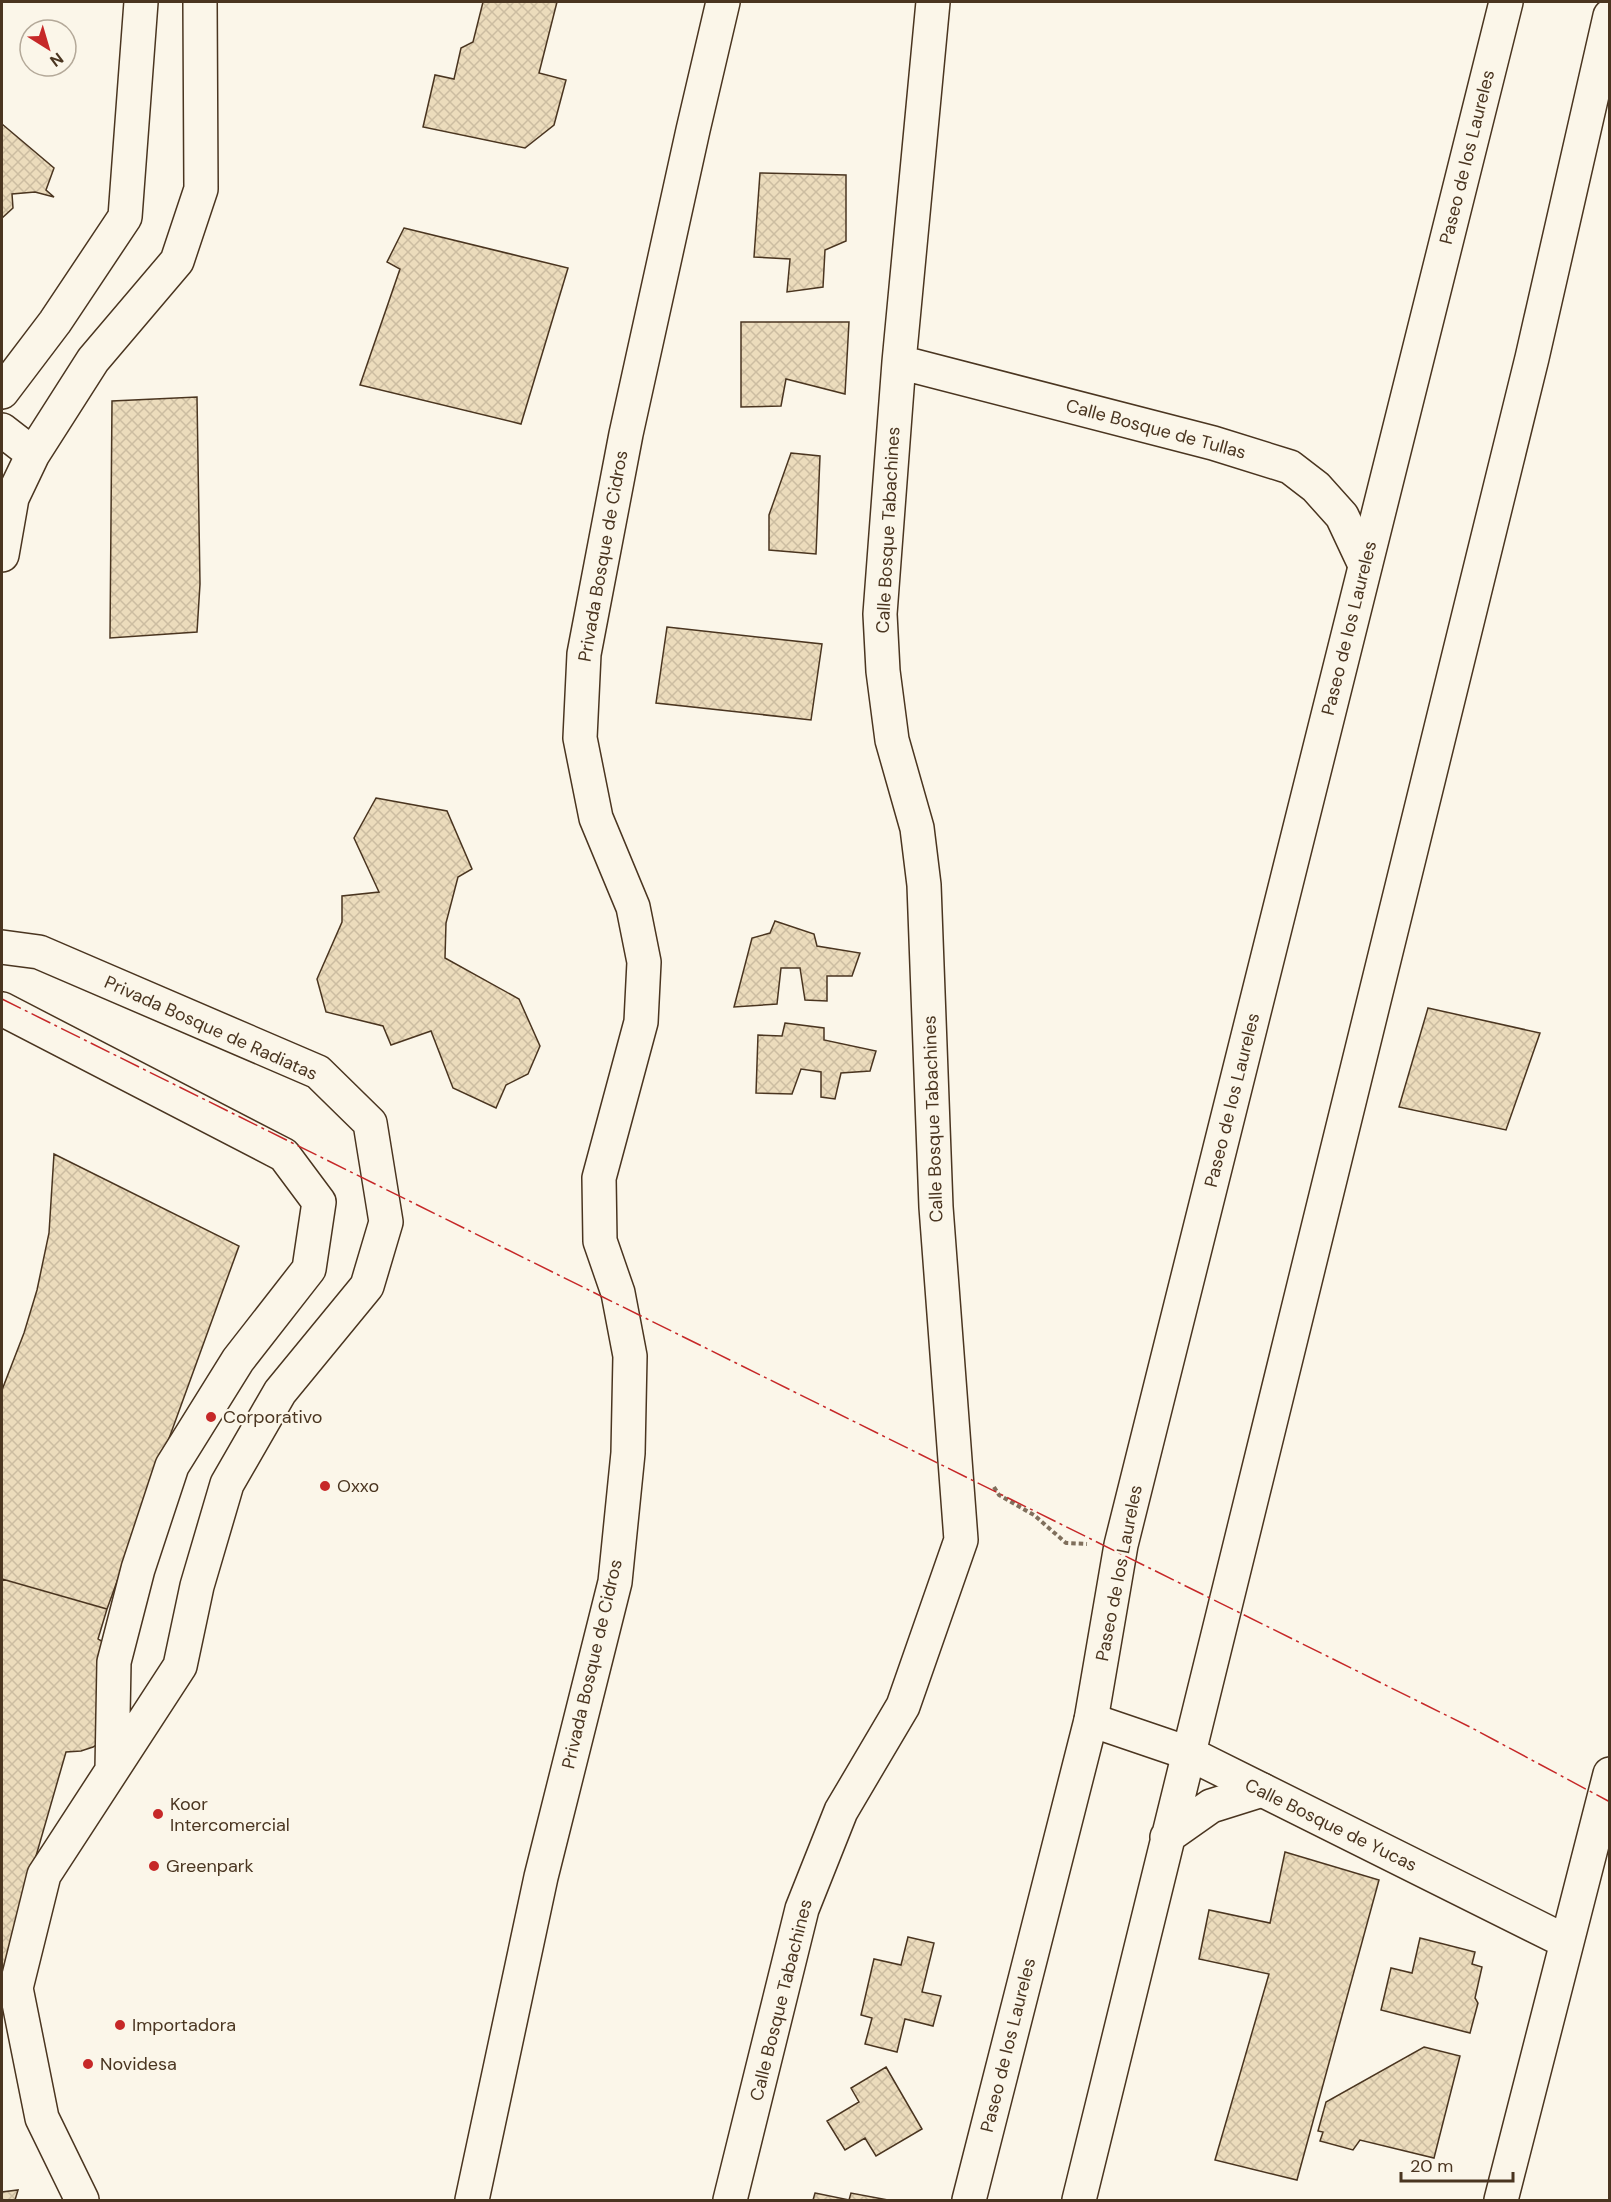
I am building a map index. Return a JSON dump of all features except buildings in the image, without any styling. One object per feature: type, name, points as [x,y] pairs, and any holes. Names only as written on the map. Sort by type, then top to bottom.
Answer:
[{"type":"street","points":[[2,392],[55,322],[125,217],[141,2]]},
{"type":"street","points":[[2,555],[7,495],[93,360],[177,261],[201,189],[200,2]]},
{"type":"street","name":"Privada Bosque de Cidros","points":[[472,2200],[541,1877],[615,1582],[628,1453],[630,1356],[618,1293],[600,1241],[599,1178],[641,1022],[644,962],[633,907],[596,818],[580,738],[584,654],[626,434],[723,2]]},
{"type":"street","name":"Calle Bosque Tabachines","points":[[730,2200],[802,1909],[841,1811],[903,1706],[961,1540],[936,1207],[924,885],[917,828],[892,740],[883,671],[880,614],[899,362],[933,2]]},
{"type":"street","name":"Paseo de los Laureles","points":[[969,2200],[1091,1720],[1121,1545],[1506,2]]},
{"type":"street","points":[[1079,2200],[1532,358],[1610,16]]},
{"type":"street","name":"Calle Bosque de Tullas","points":[[899,362],[1213,443],[1290,467],[1316,488],[1342,516],[1365,565]]},
{"type":"street","points":[[2,430],[33,454]]},
{"type":"street","name":"Privada Bosque de Radiatas","points":[[2,947],[39,952],[318,1072],[370,1123],[386,1222],[368,1286],[280,1392],[226,1484],[197,1586],[180,1666],[44,1875],[16,1988],[42,2118],[82,2200]]},
{"type":"street","points":[[2,1009],[284,1155],[319,1202],[309,1269],[238,1360],[172,1466],[138,1569],[114,1662],[112,1770]]},
{"type":"street","name":"Calle Bosque de Yucas","points":[[1091,1720],[1188,1753],[1567,1942]]},
{"type":"street","points":[[1501,2200],[1610,1774]]},
{"type":"street","points":[[1167,1837],[1211,1806],[1262,1790]]},
{"type":"path","points":[[993,1486],[999,1495],[1034,1515],[1066,1543],[1121,1545]]},
{"type":"power","points":[[2,999],[1472,1728],[1610,1802]]},
{"type":"place","name":"Corporativo","points":[[211,1417]]},
{"type":"place","name":"Oxxo","points":[[325,1486]]},
{"type":"place","name":"Koor Intercomercial","points":[[158,1814]]},
{"type":"place","name":"Greenpark","points":[[154,1866]]},
{"type":"place","name":"Importadora","points":[[120,2025]]},
{"type":"place","name":"Novidesa","points":[[88,2064]]}]
